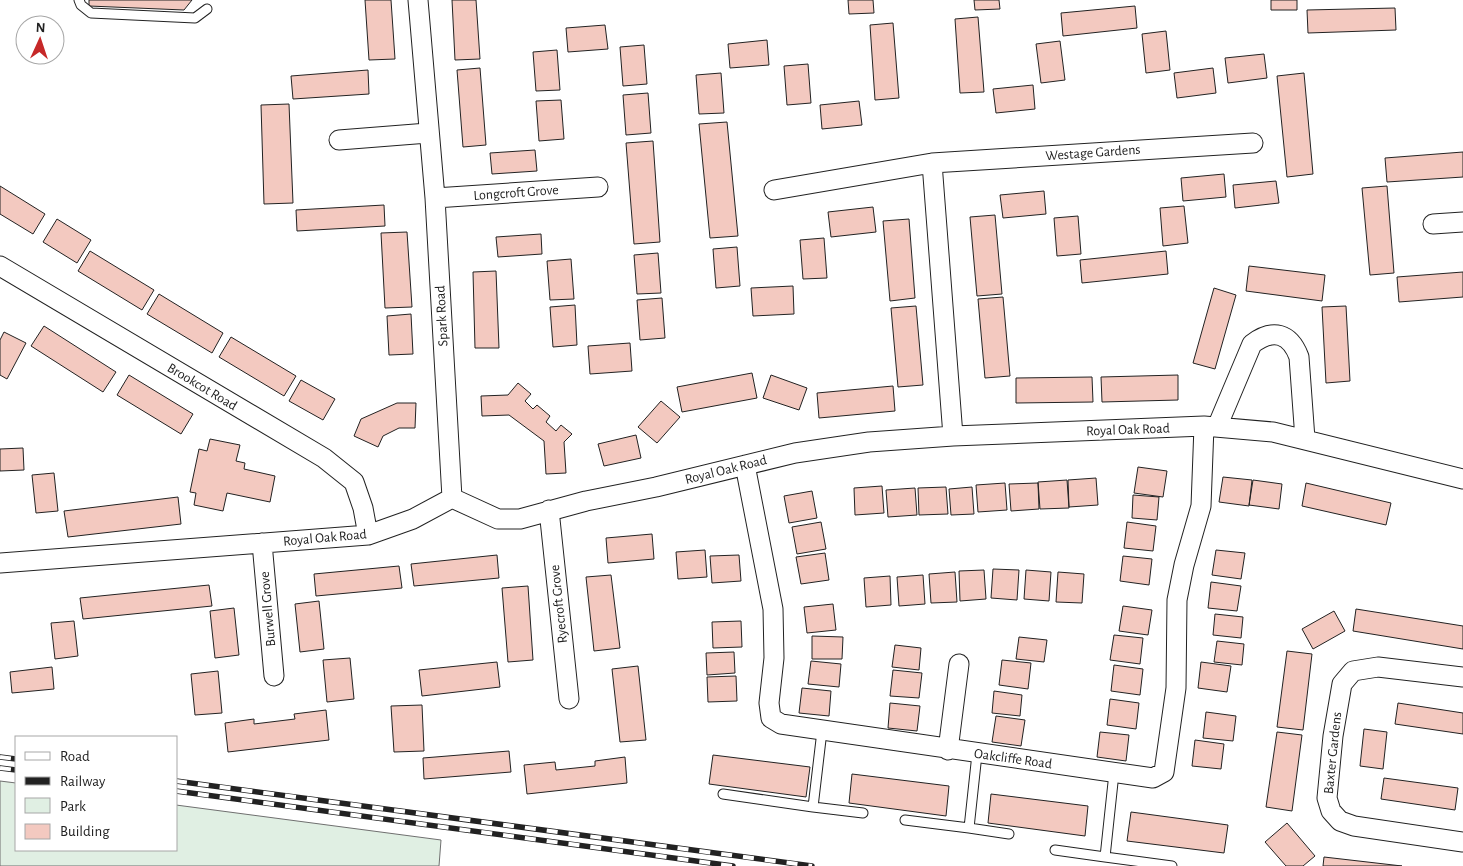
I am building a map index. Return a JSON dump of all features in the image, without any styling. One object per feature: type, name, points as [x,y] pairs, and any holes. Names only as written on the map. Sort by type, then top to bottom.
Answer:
[{"type":"street","name":"Spark Road","points":[[418,0],[435,198],[452,498]]},
{"type":"street","points":[[339,140],[428,133]]},
{"type":"street","name":"Westage Gardens","points":[[774,190],[932,163],[1253,143]]},
{"type":"street","points":[[932,163],[953,436]]},
{"type":"street","name":"Longcroft Grove","points":[[435,198],[598,187]]},
{"type":"street","points":[[1433,224],[1463,222]]},
{"type":"street","name":"Brookcot Road","points":[[0,266],[324,458],[354,482],[363,508],[368,535]]},
{"type":"street","points":[[1211,427],[1252,344],[1273,334],[1286,337],[1294,345],[1299,357],[1305,439]]},
{"type":"street","name":"Royal Oak Road","points":[[0,563],[368,535],[413,519],[452,498],[498,519],[520,518],[656,487],[745,464],[812,450],[869,442],[953,436],[1211,427],[1272,432],[1463,479]]},
{"type":"street","name":"Oakcliffe Road","points":[[745,464],[773,609],[774,658],[769,703],[771,718],[781,724],[822,731],[1153,778],[1164,772],[1176,688],[1178,600],[1184,565],[1201,506],[1211,427]]},
{"type":"street","name":"Ryecroft Grove","points":[[549,510],[568,699]]},
{"type":"street","name":"Burwell Grove","points":[[262,543],[274,676]]},
{"type":"street","points":[[948,750],[959,664]]},
{"type":"street","name":"Baxter Gardens","points":[[1463,677],[1378,667],[1353,672],[1342,684],[1333,736],[1327,798],[1331,812],[1340,820],[1354,826],[1463,842]]},
{"type":"lane","points":[[79,0],[81,5],[91,13],[195,18],[207,9]]},
{"type":"lane","points":[[813,806],[822,731]]},
{"type":"lane","points":[[969,828],[977,754]]},
{"type":"lane","points":[[1106,857],[1114,773]]},
{"type":"lane","points":[[724,794],[863,813]]},
{"type":"lane","points":[[904,820],[1009,834]]},
{"type":"lane","points":[[1055,850],[1172,866]]},
{"type":"green space","points":[[0,781],[15,783],[15,851],[178,851],[178,805],[441,840],[439,866],[0,866]]},
{"type":"building","points":[[89,0],[192,0],[184,10],[89,6]]},
{"type":"building","points":[[365,0],[391,0],[395,59],[369,60]]},
{"type":"building","points":[[452,0],[476,0],[480,59],[455,60]]},
{"type":"building","points":[[848,0],[873,0],[874,13],[849,14]]},
{"type":"building","points":[[974,0],[999,0],[1000,9],[975,10]]},
{"type":"building","points":[[1271,0],[1297,0],[1297,10],[1271,10]]},
{"type":"building","points":[[1135,6],[1137,28],[1063,36],[1061,13]]},
{"type":"building","points":[[1395,8],[1396,30],[1308,33],[1307,10]]},
{"type":"building","points":[[978,17],[984,92],[960,93],[955,19]]},
{"type":"building","points":[[893,23],[899,98],[875,100],[870,25]]},
{"type":"building","points":[[605,25],[608,49],[568,52],[566,28]]},
{"type":"building","points":[[1166,31],[1170,70],[1146,73],[1142,34]]},
{"type":"building","points":[[767,40],[769,65],[730,68],[728,44]]},
{"type":"building","points":[[1060,41],[1065,80],[1041,83],[1036,44]]},
{"type":"building","points":[[644,45],[647,84],[623,86],[620,47]]},
{"type":"building","points":[[557,50],[560,90],[536,91],[533,52]]},
{"type":"building","points":[[1264,54],[1267,78],[1228,83],[1225,58]]},
{"type":"building","points":[[808,64],[811,103],[787,105],[784,66]]},
{"type":"building","points":[[480,68],[486,145],[463,147],[457,70]]},
{"type":"building","points":[[1213,68],[1216,93],[1177,98],[1174,73]]},
{"type":"building","points":[[368,70],[369,94],[293,99],[291,76]]},
{"type":"building","points":[[721,73],[724,113],[699,114],[696,75]]},
{"type":"building","points":[[1304,73],[1313,174],[1287,177],[1277,76]]},
{"type":"building","points":[[1033,85],[1035,109],[996,113],[993,89]]},
{"type":"building","points":[[648,93],[651,133],[626,135],[623,95]]},
{"type":"building","points":[[561,100],[564,139],[539,141],[536,101]]},
{"type":"building","points":[[859,101],[862,125],[822,129],[820,105]]},
{"type":"building","points":[[289,104],[293,203],[264,204],[261,105]]},
{"type":"building","points":[[727,122],[738,236],[710,238],[699,124]]},
{"type":"building","points":[[653,141],[660,242],[634,244],[626,143]]},
{"type":"building","points":[[535,150],[537,171],[492,174],[490,153]]},
{"type":"building","points":[[1463,152],[1463,177],[1387,182],[1385,158]]},
{"type":"building","points":[[1224,174],[1226,197],[1183,201],[1181,178]]},
{"type":"building","points":[[1276,181],[1279,203],[1235,208],[1233,185]]},
{"type":"building","points":[[0,186],[45,214],[33,234],[0,214]]},
{"type":"building","points":[[1387,186],[1394,273],[1370,275],[1362,188]]},
{"type":"building","points":[[1044,191],[1046,214],[1003,218],[1000,195]]},
{"type":"building","points":[[384,205],[385,226],[297,231],[296,210]]},
{"type":"building","points":[[1184,206],[1188,243],[1163,246],[1160,208]]},
{"type":"building","points":[[873,207],[876,232],[831,237],[828,212]]},
{"type":"building","points":[[995,215],[1002,294],[977,296],[970,217]]},
{"type":"building","points":[[1078,216],[1081,254],[1057,256],[1054,218]]},
{"type":"building","points":[[57,219],[91,240],[77,263],[43,242]]},
{"type":"building","points":[[909,219],[915,298],[890,301],[883,221]]},
{"type":"building","points":[[407,232],[412,307],[385,308],[381,233]]},
{"type":"building","points":[[541,234],[542,254],[498,257],[496,237]]},
{"type":"building","points":[[824,238],[827,278],[803,279],[800,240]]},
{"type":"building","points":[[737,247],[740,286],[716,288],[713,249]]},
{"type":"building","points":[[90,251],[154,290],[142,310],[78,271]]},
{"type":"building","points":[[1166,251],[1168,274],[1082,283],[1080,260]]},
{"type":"building","points":[[658,253],[661,293],[637,294],[634,255]]},
{"type":"building","points":[[571,259],[574,299],[550,300],[547,261]]},
{"type":"building","points":[[1249,266],[1325,275],[1322,301],[1246,291]]},
{"type":"building","points":[[496,271],[499,348],[475,348],[473,272]]},
{"type":"building","points":[[1463,272],[1463,297],[1399,302],[1397,277]]},
{"type":"building","points":[[793,286],[794,314],[753,316],[751,288]]},
{"type":"building","points":[[1214,288],[1236,295],[1215,369],[1193,363]]},
{"type":"building","points":[[159,294],[223,333],[212,353],[147,314]]},
{"type":"building","points":[[1003,297],[1010,376],[985,378],[978,299]]},
{"type":"building","points":[[662,298],[665,338],[640,340],[637,300]]},
{"type":"building","points":[[575,305],[577,345],[553,347],[550,307]]},
{"type":"building","points":[[916,306],[923,385],[898,387],[891,308]]},
{"type":"building","points":[[1346,306],[1350,381],[1326,383],[1322,307]]},
{"type":"building","points":[[411,314],[413,354],[389,355],[387,316]]},
{"type":"building","points":[[44,326],[116,372],[103,392],[31,346]]},
{"type":"building","points":[[4,332],[26,343],[7,379],[0,375],[0,340]]},
{"type":"building","points":[[231,337],[296,376],[284,396],[219,357]]},
{"type":"building","points":[[630,343],[632,371],[590,374],[588,346]]},
{"type":"building","points":[[752,373],[757,398],[682,412],[677,387]]},
{"type":"building","points":[[129,375],[193,414],[181,434],[117,395]]},
{"type":"building","points":[[771,375],[807,388],[799,410],[763,398]]},
{"type":"building","points":[[1178,375],[1178,400],[1102,402],[1101,377]]},
{"type":"building","points":[[1092,377],[1093,402],[1016,403],[1016,378]]},
{"type":"building","points":[[301,380],[335,399],[323,420],[289,401]]},
{"type":"building","points":[[518,383],[531,394],[525,401],[533,409],[537,405],[550,416],[546,422],[556,431],[561,425],[572,434],[564,442],[566,473],[546,474],[544,441],[509,415],[482,416],[481,396],[508,395]]},
{"type":"building","points":[[893,386],[895,411],[819,418],[817,393]]},
{"type":"building","points":[[661,401],[680,417],[657,443],[638,427]]},
{"type":"building","points":[[397,403],[416,403],[415,428],[399,428],[383,436],[378,447],[354,436],[361,419]]},
{"type":"building","points":[[636,435],[641,458],[604,466],[598,444]]},
{"type":"building","points":[[210,439],[240,445],[236,461],[245,463],[244,469],[275,476],[270,502],[227,493],[223,511],[194,505],[196,493],[190,492],[199,449],[207,451]]},
{"type":"building","points":[[23,448],[24,470],[0,471],[0,449]]},
{"type":"building","points":[[1138,467],[1167,471],[1163,497],[1134,493]]},
{"type":"building","points":[[54,473],[58,511],[36,513],[32,475]]},
{"type":"building","points":[[1223,477],[1252,480],[1249,506],[1219,502]]},
{"type":"building","points":[[1096,478],[1098,505],[1069,507],[1068,480]]},
{"type":"building","points":[[1067,480],[1069,508],[1040,509],[1038,482]]},
{"type":"building","points":[[1253,480],[1282,484],[1279,509],[1249,505]]},
{"type":"building","points":[[1005,483],[1007,510],[978,512],[976,485]]},
{"type":"building","points":[[1038,483],[1039,509],[1011,511],[1009,484]]},
{"type":"building","points":[[1306,483],[1391,503],[1386,525],[1302,506]]},
{"type":"building","points":[[882,486],[884,513],[855,515],[854,488]]},
{"type":"building","points":[[946,487],[948,514],[919,515],[918,488]]},
{"type":"building","points":[[972,487],[974,514],[951,515],[949,489]]},
{"type":"building","points":[[915,488],[917,515],[888,517],[886,490]]},
{"type":"building","points":[[812,491],[817,518],[789,523],[784,496]]},
{"type":"building","points":[[1133,495],[1159,497],[1157,520],[1132,518]]},
{"type":"building","points":[[178,497],[181,524],[68,537],[64,511]]},
{"type":"building","points":[[821,522],[826,549],[797,554],[792,527]]},
{"type":"building","points":[[1127,522],[1156,526],[1153,551],[1124,548]]},
{"type":"building","points":[[652,534],[654,559],[608,563],[606,538]]},
{"type":"building","points":[[705,550],[707,577],[678,579],[676,552]]},
{"type":"building","points":[[1216,550],[1245,553],[1241,579],[1212,575]]},
{"type":"building","points":[[825,553],[829,580],[801,584],[796,557]]},
{"type":"building","points":[[497,555],[499,578],[414,586],[411,564]]},
{"type":"building","points":[[739,555],[741,581],[712,583],[710,556]]},
{"type":"building","points":[[1123,556],[1152,559],[1149,585],[1120,581]]},
{"type":"building","points":[[399,566],[402,588],[316,596],[314,574]]},
{"type":"building","points":[[993,569],[1019,570],[1017,600],[991,598]]},
{"type":"building","points":[[984,570],[986,599],[960,601],[959,571]]},
{"type":"building","points":[[1026,570],[1051,572],[1049,601],[1024,599]]},
{"type":"building","points":[[955,572],[957,602],[931,603],[929,574]]},
{"type":"building","points":[[1058,572],[1084,574],[1082,603],[1056,602]]},
{"type":"building","points":[[611,575],[620,648],[594,651],[586,577]]},
{"type":"building","points":[[923,575],[925,604],[899,606],[897,577]]},
{"type":"building","points":[[890,576],[891,605],[866,607],[864,578]]},
{"type":"building","points":[[1211,582],[1241,586],[1237,611],[1208,608]]},
{"type":"building","points":[[209,585],[212,606],[83,619],[80,598]]},
{"type":"building","points":[[528,586],[533,660],[508,662],[502,588]]},
{"type":"building","points":[[319,601],[324,649],[300,652],[295,604]]},
{"type":"building","points":[[833,604],[836,630],[807,633],[804,607]]},
{"type":"building","points":[[1123,606],[1152,610],[1148,635],[1119,631]]},
{"type":"building","points":[[234,608],[239,655],[215,658],[210,611]]},
{"type":"building","points":[[1356,609],[1463,626],[1463,649],[1353,631]]},
{"type":"building","points":[[1334,611],[1345,631],[1313,649],[1302,629]]},
{"type":"building","points":[[1215,614],[1243,617],[1241,638],[1213,635]]},
{"type":"building","points":[[74,621],[78,656],[55,659],[51,623]]},
{"type":"building","points":[[741,621],[742,647],[713,648],[712,622]]},
{"type":"building","points":[[1114,635],[1143,638],[1140,664],[1110,660]]},
{"type":"building","points":[[812,636],[843,637],[842,659],[812,659]]},
{"type":"building","points":[[1019,637],[1047,640],[1044,662],[1016,659]]},
{"type":"building","points":[[1217,641],[1244,644],[1242,665],[1214,662]]},
{"type":"building","points":[[895,645],[921,648],[919,670],[892,667]]},
{"type":"building","points":[[1287,651],[1312,654],[1303,730],[1277,727]]},
{"type":"building","points":[[734,652],[735,673],[707,675],[706,653]]},
{"type":"building","points":[[350,658],[354,699],[327,702],[323,660]]},
{"type":"building","points":[[1002,660],[1031,663],[1028,689],[999,685]]},
{"type":"building","points":[[811,661],[841,664],[839,687],[808,684]]},
{"type":"building","points":[[497,662],[500,687],[422,696],[419,670]]},
{"type":"building","points":[[1201,662],[1231,666],[1227,692],[1198,688]]},
{"type":"building","points":[[1114,665],[1143,669],[1140,695],[1111,691]]},
{"type":"building","points":[[638,666],[646,740],[620,742],[612,669]]},
{"type":"building","points":[[52,667],[54,689],[12,693],[10,672]]},
{"type":"building","points":[[893,670],[922,673],[919,698],[890,696]]},
{"type":"building","points":[[218,671],[222,713],[195,715],[191,674]]},
{"type":"building","points":[[736,676],[737,701],[708,702],[707,677]]},
{"type":"building","points":[[802,688],[831,691],[829,716],[799,713]]},
{"type":"building","points":[[994,691],[1022,695],[1020,716],[992,713]]},
{"type":"building","points":[[1110,699],[1139,703],[1136,729],[1107,725]]},
{"type":"building","points":[[890,703],[920,706],[917,731],[888,728]]},
{"type":"building","points":[[1398,703],[1463,713],[1463,734],[1395,724]]},
{"type":"building","points":[[422,705],[424,751],[394,752],[391,706]]},
{"type":"building","points":[[326,710],[329,740],[228,752],[225,723],[254,719],[254,724],[295,719],[294,714]]},
{"type":"building","points":[[1206,712],[1236,716],[1233,741],[1203,738]]},
{"type":"building","points":[[996,716],[1025,720],[1021,746],[992,742]]},
{"type":"building","points":[[1364,729],[1387,732],[1383,769],[1360,766]]},
{"type":"building","points":[[1100,732],[1129,735],[1126,761],[1097,757]]},
{"type":"building","points":[[1277,732],[1302,735],[1292,811],[1266,807]]},
{"type":"building","points":[[1195,740],[1224,744],[1221,769],[1192,766]]},
{"type":"building","points":[[509,751],[511,772],[424,779],[423,758]]},
{"type":"building","points":[[713,755],[810,767],[806,797],[709,784]]},
{"type":"building","points":[[625,757],[627,783],[527,794],[524,765],[555,762],[556,770],[595,766],[595,761]]},
{"type":"building","points":[[852,774],[949,786],[946,816],[849,803]]},
{"type":"building","points":[[1384,778],[1458,788],[1455,810],[1381,799]]},
{"type":"building","points":[[991,794],[1088,806],[1085,836],[988,823]]},
{"type":"building","points":[[1131,812],[1228,825],[1224,853],[1127,841]]},
{"type":"building","points":[[1287,823],[1315,856],[1303,866],[1286,866],[1265,842]]},
{"type":"building","points":[[1324,857],[1402,866],[1323,866]]},
{"type":"railway","points":[[0,757],[15,759]]},
{"type":"railway","points":[[0,768],[15,770]]},
{"type":"railway","points":[[178,781],[812,866]]},
{"type":"railway","points":[[178,791],[733,866]]}]
